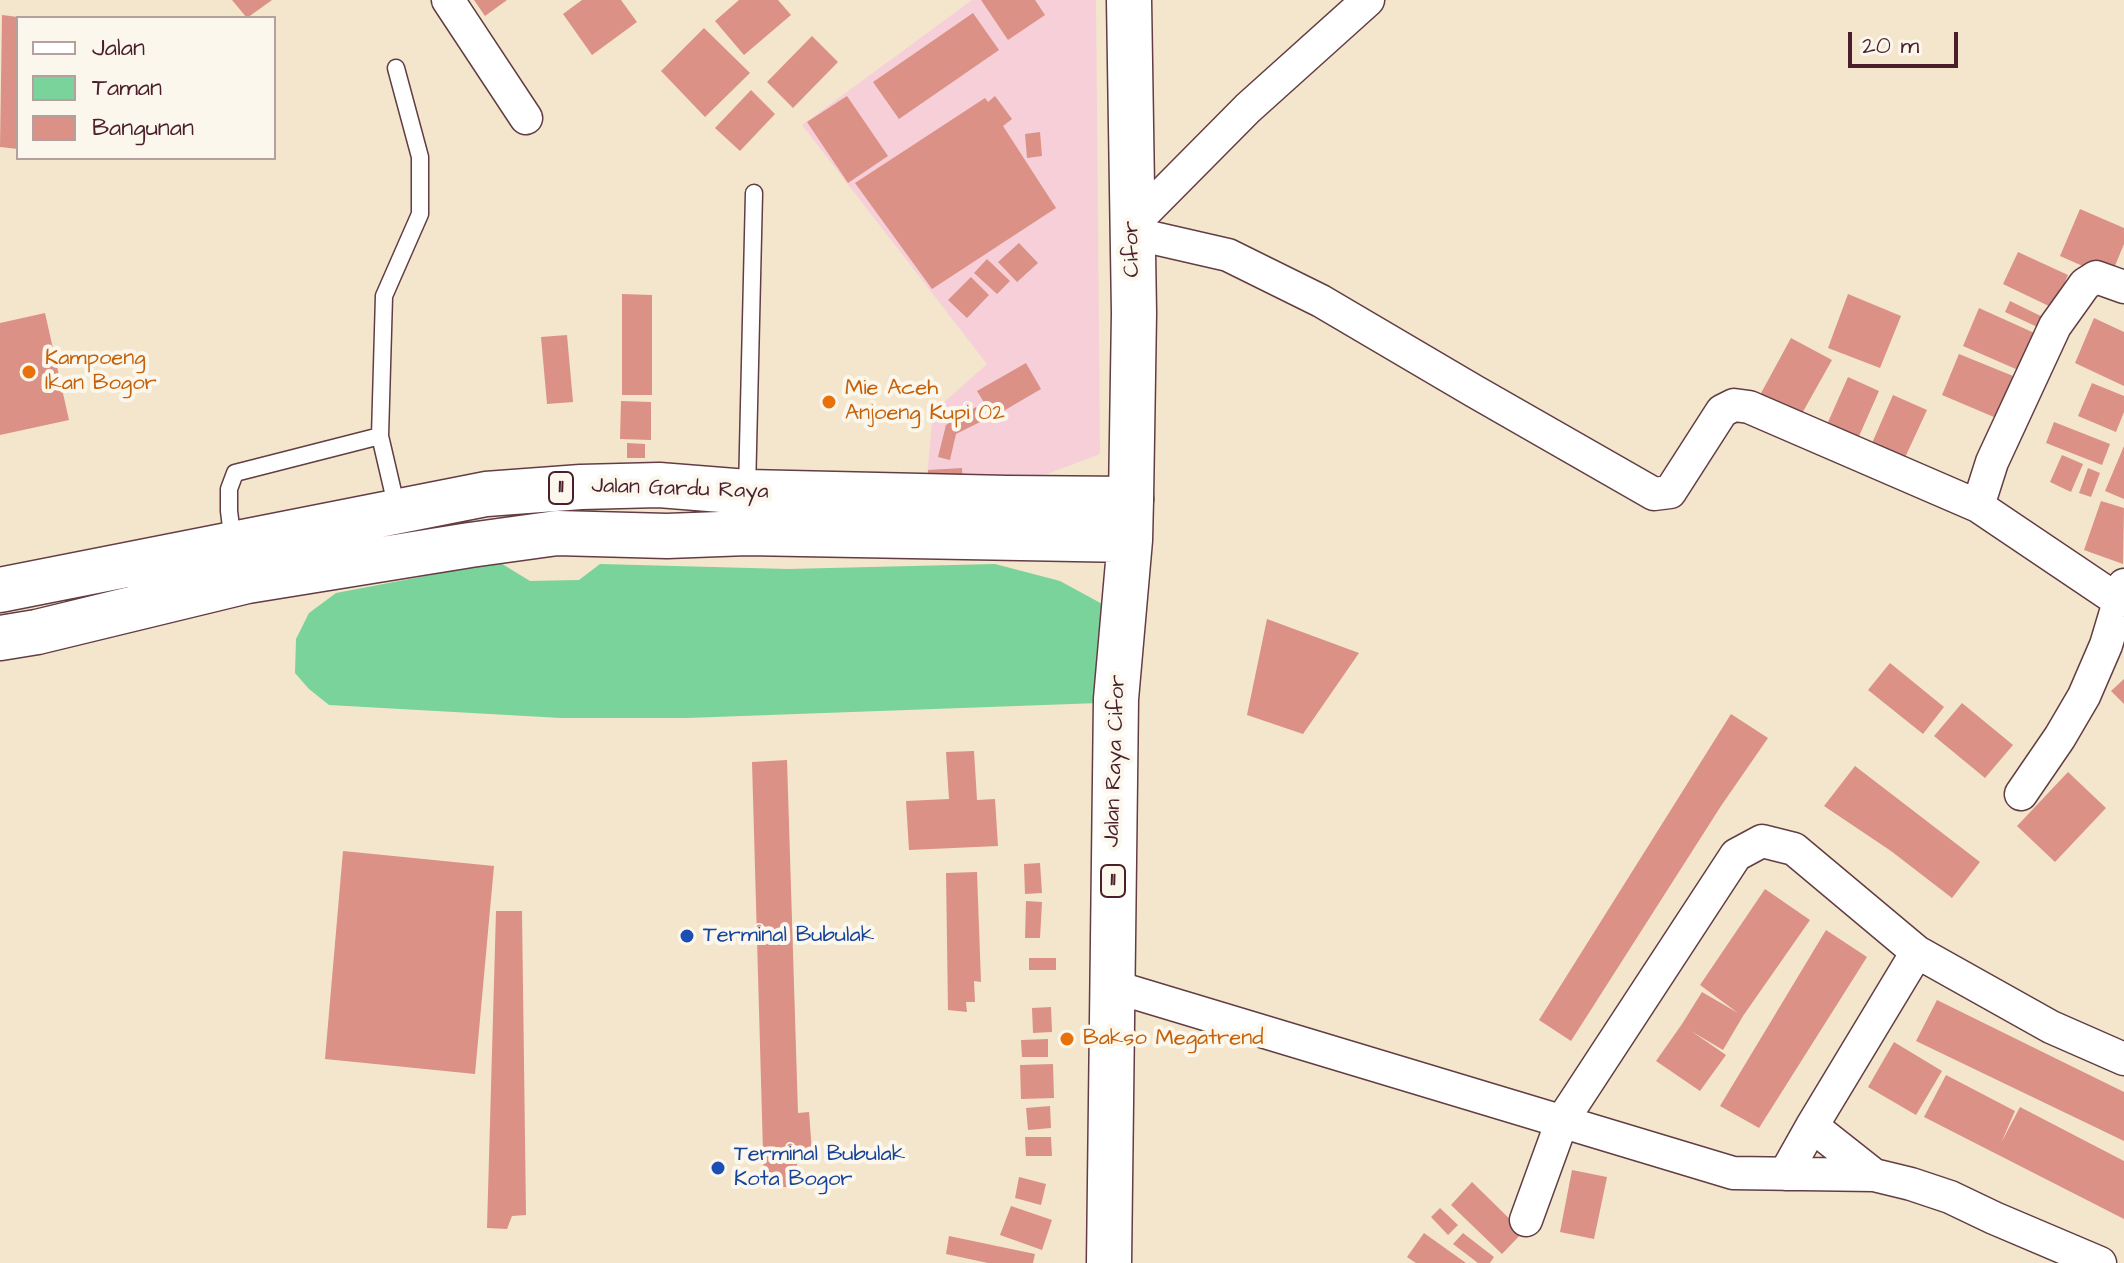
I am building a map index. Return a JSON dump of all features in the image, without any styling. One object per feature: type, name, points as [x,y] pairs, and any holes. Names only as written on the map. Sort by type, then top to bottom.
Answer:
[{"type":"main road","name":"Cifor","points":[[1129,0],[1134,313],[1130,519]]},
{"type":"main road","name":"Jalan Gardu Raya","points":[[0,590],[486,494],[659,485],[747,512]]},
{"type":"main road","name":"Jalan Gardu Raya","points":[[0,638],[37,632],[247,581],[557,533],[667,536],[747,512],[1007,498],[1130,519]]},
{"type":"main road","name":"Jalan Raya Cifor","points":[[1109,1263],[1116,699],[1130,519]]},
{"type":"street","points":[[448,0],[526,118]]},
{"type":"street","points":[[1368,0],[1248,108],[1132,228],[1228,255],[1321,301],[1654,494],[1670,492],[1722,411],[1734,405],[1749,407],[1978,506],[2122,593],[2106,645],[2084,696],[2021,794]]},
{"type":"street","points":[[1978,506],[1992,462],[2055,326],[2085,284],[2096,277],[2124,287]]},
{"type":"street","points":[[1526,1220],[1562,1121],[1736,855],[1762,841],[1794,849],[1917,952],[2051,1027],[2124,1059]]},
{"type":"street","points":[[1785,1174],[1917,952]]},
{"type":"street","points":[[1112,986],[1733,1173],[1874,1175],[1950,1197],[2100,1263]]},
{"type":"street","points":[[1812,1126],[1874,1175]]},
{"type":"lane","points":[[396,68],[420,157],[420,214],[384,296],[380,436],[398,512]]},
{"type":"lane","points":[[747,512],[754,193]]},
{"type":"lane","points":[[233,544],[229,489],[235,473],[380,436]]},
{"type":"shaded area","points":[[972,0],[1096,0],[1100,454],[1013,487],[926,487],[933,412],[987,364],[802,125]]},
{"type":"green space","points":[[499,562],[530,581],[579,580],[600,564],[788,569],[995,564],[1060,581],[1106,606],[1099,703],[687,718],[561,718],[329,705],[295,673],[296,639],[309,613],[336,593]]},
{"type":"building","points":[[232,0],[272,0],[250,16],[245,16]]},
{"type":"building","points":[[474,0],[507,0],[485,16]]},
{"type":"building","points":[[582,0],[621,0],[637,22],[592,55],[563,14]]},
{"type":"building","points":[[739,0],[778,0],[791,15],[744,55],[715,21]]},
{"type":"building","points":[[981,0],[1035,0],[1045,15],[1008,40]]},
{"type":"building","points":[[973,13],[999,50],[899,119],[873,82]]},
{"type":"building","points":[[2,15],[16,17],[16,149],[0,147]]},
{"type":"building","points":[[704,28],[750,73],[705,117],[661,71]]},
{"type":"building","points":[[812,36],[838,62],[793,108],[767,82]]},
{"type":"building","points":[[751,90],[775,114],[740,151],[715,128]]},
{"type":"building","points":[[847,96],[888,156],[848,183],[807,122]]},
{"type":"building","points":[[995,96],[1012,119],[1003,126],[1056,208],[932,289],[855,183],[985,98],[988,102]]},
{"type":"building","points":[[1040,132],[1042,156],[1027,158],[1025,134]]},
{"type":"building","points":[[2080,209],[2124,228],[2124,244],[2110,278],[2060,256]]},
{"type":"building","points":[[1019,243],[1038,263],[1017,282],[998,262]]},
{"type":"building","points":[[2018,252],[2068,275],[2053,308],[2003,284]]},
{"type":"building","points":[[987,259],[1010,281],[997,294],[974,273]]},
{"type":"building","points":[[971,277],[989,295],[967,318],[948,300]]},
{"type":"building","points":[[622,294],[652,295],[652,395],[622,395]]},
{"type":"building","points":[[1848,294],[1901,316],[1880,368],[1828,348]]},
{"type":"building","points":[[2010,301],[2049,320],[2044,330],[2005,312]]},
{"type":"building","points":[[1979,308],[2041,336],[2025,373],[1963,346]]},
{"type":"building","name":"Kampoeng Ikan Bogor","points":[[45,313],[69,420],[0,435],[0,323]]},
{"type":"building","points":[[2094,318],[2124,332],[2124,386],[2075,363]]},
{"type":"building","points":[[567,335],[573,402],[547,404],[541,337]]},
{"type":"building","points":[[1791,338],[1832,360],[1800,417],[1760,395]]},
{"type":"building","points":[[1959,354],[2018,378],[2001,420],[1942,395]]},
{"type":"building","points":[[1026,363],[1041,389],[993,417],[977,391]]},
{"type":"building","points":[[1848,377],[1879,391],[1856,443],[1825,429]]},
{"type":"building","points":[[2092,383],[2124,396],[2124,412],[2116,432],[2078,416]]},
{"type":"building","points":[[1893,395],[1927,410],[1902,464],[1869,450]]},
{"type":"building","points":[[621,401],[651,402],[651,440],[620,439]]},
{"type":"building","points":[[976,407],[982,421],[956,434],[950,460],[938,457],[946,425]]},
{"type":"building","points":[[2054,422],[2110,444],[2102,465],[2046,443]]},
{"type":"building","points":[[627,443],[645,444],[645,458],[627,458]]},
{"type":"building","points":[[2124,446],[2124,499],[2105,491]]},
{"type":"building","points":[[2062,455],[2083,464],[2071,492],[2050,482]]},
{"type":"building","points":[[962,468],[963,483],[929,485],[928,470]]},
{"type":"building","points":[[2088,468],[2100,473],[2091,497],[2079,493]]},
{"type":"building","points":[[2101,501],[2124,508],[2123,564],[2084,550]]},
{"type":"building","points":[[1267,619],[1359,653],[1303,734],[1247,715]]},
{"type":"building","points":[[1890,663],[1944,707],[1923,734],[1868,690]]},
{"type":"building","points":[[2124,679],[2124,704],[2111,691]]},
{"type":"building","points":[[1962,703],[2013,745],[1985,778],[1934,736]]},
{"type":"building","points":[[1731,714],[1768,738],[1571,1041],[1539,1020]]},
{"type":"building","points":[[974,751],[977,800],[995,799],[998,846],[909,850],[906,801],[949,799],[946,752]]},
{"type":"building","points":[[787,760],[798,1113],[809,1112],[812,1152],[796,1154],[799,1187],[764,1187],[752,762]]},
{"type":"building","points":[[1855,766],[1980,862],[1952,898],[1891,851],[1824,806]]},
{"type":"building","points":[[2068,772],[2106,808],[2055,862],[2017,826]]},
{"type":"building","points":[[343,851],[494,866],[475,1074],[325,1059]]},
{"type":"building","points":[[1040,863],[1042,893],[1025,894],[1024,864]]},
{"type":"building","points":[[977,872],[981,982],[974,981],[975,1002],[966,1002],[967,1012],[948,1010],[946,873]]},
{"type":"building","points":[[1765,889],[1810,920],[1723,1050],[1691,1031],[1726,1055],[1700,1091],[1656,1061],[1702,992],[1738,1013],[1700,985]]},
{"type":"building","points":[[1026,901],[1042,902],[1040,938],[1025,938]]},
{"type":"building","points":[[496,911],[522,911],[526,1215],[512,1216],[507,1229],[487,1228]]},
{"type":"building","points":[[1826,930],[1867,957],[1759,1128],[1720,1106]]},
{"type":"building","points":[[1029,958],[1056,958],[1056,970],[1029,970]]},
{"type":"building","points":[[1937,1000],[2124,1092],[2124,1141],[1916,1041]]},
{"type":"building","points":[[1051,1007],[1052,1032],[1033,1033],[1032,1008]]},
{"type":"building","points":[[1048,1039],[1048,1057],[1022,1057],[1021,1040]]},
{"type":"building","points":[[1894,1042],[1942,1071],[1916,1115],[1868,1087]]},
{"type":"building","points":[[1053,1064],[1054,1098],[1021,1099],[1020,1065]]},
{"type":"building","points":[[1946,1075],[2015,1111],[2001,1143],[2020,1107],[2124,1161],[2124,1219],[1924,1117]]},
{"type":"building","points":[[1050,1106],[1051,1128],[1028,1130],[1026,1108]]},
{"type":"building","points":[[1025,1137],[1051,1137],[1052,1156],[1026,1156]]},
{"type":"building","points":[[1572,1170],[1607,1177],[1594,1239],[1560,1232]]},
{"type":"building","points":[[1019,1177],[1046,1184],[1041,1205],[1015,1198]]},
{"type":"building","points":[[1472,1182],[1523,1232],[1502,1254],[1451,1205]]},
{"type":"building","points":[[1011,1206],[1052,1220],[1042,1250],[1000,1235]]},
{"type":"building","points":[[1440,1208],[1458,1225],[1448,1235],[1431,1217]]},
{"type":"building","points":[[1424,1233],[1466,1263],[1416,1263],[1407,1257]]},
{"type":"building","points":[[1463,1233],[1494,1257],[1490,1263],[1478,1263],[1453,1244]]},
{"type":"building","points":[[949,1236],[1035,1254],[1033,1263],[988,1263],[946,1254]]},
{"type":"place","name":"Kampoeng Ikan Bogor","points":[[29,372]]},
{"type":"place","name":"Mie Aceh Anjoeng Kupi 02","points":[[829,402]]},
{"type":"place","name":"Terminal Bubulak","points":[[687,936]]},
{"type":"place","name":"Bakso Megatrend","points":[[1067,1039]]},
{"type":"place","name":"Terminal Bubulak Kota Bogor","points":[[718,1168]]}]
